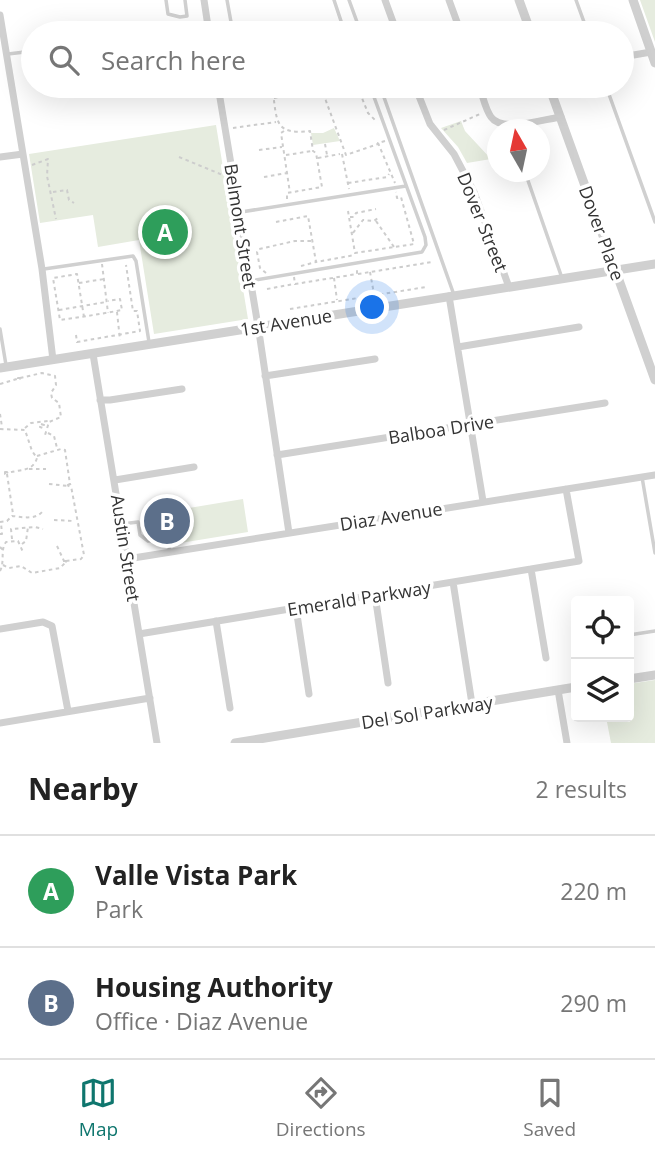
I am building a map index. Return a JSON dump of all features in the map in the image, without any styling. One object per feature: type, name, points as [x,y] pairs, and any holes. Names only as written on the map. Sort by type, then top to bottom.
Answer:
[{"type":"street","points":[[204,0],[207,21]]},
{"type":"street","points":[[385,0],[393,21]]},
{"type":"street","points":[[449,0],[457,21]]},
{"type":"street","points":[[519,0],[527,21]]},
{"type":"street","points":[[633,0],[655,63]]},
{"type":"street","points":[[0,15],[4,56],[42,269],[53,360]]},
{"type":"street","points":[[634,55],[651,52]]},
{"type":"street","name":"Belmont Street","points":[[219,98],[258,326],[289,533]]},
{"type":"street","name":"Dover Street","points":[[420,98],[430,124],[454,154],[474,192],[509,287]]},
{"type":"street","points":[[484,98],[490,115],[501,125],[561,117]]},
{"type":"street","name":"Dover Place","points":[[554,98],[655,380]]},
{"type":"street","points":[[0,157],[23,154]]},
{"type":"street","name":"1st Avenue","points":[[3,368],[655,264]]},
{"type":"street","points":[[452,296],[483,501]]},
{"type":"street","points":[[458,347],[579,327]]},
{"type":"street","name":"Austin Street","points":[[93,354],[157,743]]},
{"type":"street","points":[[265,376],[375,359]]},
{"type":"street","points":[[100,400],[182,389]]},
{"type":"street","name":"Balboa Drive","points":[[277,455],[605,403]]},
{"type":"street","points":[[115,480],[194,467]]},
{"type":"street","name":"Diaz Avenue","points":[[127,559],[655,475]]},
{"type":"street","name":"Emerald Parkway","points":[[139,634],[579,561],[566,489]]},
{"type":"street","points":[[531,569],[546,658]]},
{"type":"street","points":[[453,582],[472,704]]},
{"type":"street","points":[[374,595],[388,682]]},
{"type":"street","points":[[296,608],[309,694]]},
{"type":"street","points":[[216,621],[230,708]]},
{"type":"street","points":[[0,629],[43,622],[50,624],[54,631],[68,711]]},
{"type":"street","points":[[634,678],[655,675]]},
{"type":"street","name":"Del Sol Parkway","points":[[235,743],[571,688]]},
{"type":"street","points":[[558,690],[566,743]]},
{"type":"street","points":[[0,723],[150,698]]},
{"type":"lane","points":[[166,0],[168,14],[180,18],[187,16],[185,0]]},
{"type":"lane","points":[[227,0],[231,21]]},
{"type":"lane","points":[[334,0],[341,21]]},
{"type":"lane","points":[[349,0],[357,21]]},
{"type":"lane","points":[[576,0],[584,21]]},
{"type":"lane","points":[[250,281],[422,252],[426,245],[425,237],[374,98]]},
{"type":"lane","points":[[384,98],[452,296]]},
{"type":"lane","points":[[611,98],[655,222]]},
{"type":"lane","points":[[528,182],[562,278]]},
{"type":"lane","points":[[239,213],[406,186]]},
{"type":"lane","points":[[42,269],[128,256],[135,258],[149,344]]},
{"type":"lane","points":[[0,329],[3,368]]},
{"type":"lane","points":[[642,477],[655,553]]},
{"type":"lane","points":[[122,524],[138,522],[140,536],[148,541],[167,538],[170,552]]},
{"type":"lane","points":[[634,634],[655,631]]},
{"type":"path","points":[[273,98],[277,122],[285,130],[295,133],[310,131],[323,193]]},
{"type":"path","points":[[326,98],[344,154],[349,189]]},
{"type":"path","points":[[443,130],[482,113]]},
{"type":"path","points":[[232,128],[277,122]]},
{"type":"path","points":[[285,130],[281,133],[290,193]]},
{"type":"path","points":[[317,158],[344,154],[378,143]]},
{"type":"path","points":[[326,144],[327,156]]},
{"type":"path","points":[[259,150],[283,147]]},
{"type":"path","points":[[285,156],[313,151]]},
{"type":"path","points":[[179,157],[225,176]]},
{"type":"path","points":[[31,165],[48,159],[47,176],[56,219]]},
{"type":"path","points":[[264,177],[287,173]]},
{"type":"path","points":[[347,183],[387,177],[389,174]]},
{"type":"path","points":[[277,201],[288,199],[287,193],[322,187]]},
{"type":"path","points":[[52,192],[67,190],[69,200],[74,203]]},
{"type":"path","points":[[354,217],[363,210],[376,208]]},
{"type":"path","points":[[276,222],[308,216],[316,262]]},
{"type":"path","points":[[349,217],[354,217],[356,221],[377,219],[394,247]]},
{"type":"path","points":[[352,233],[355,233],[363,220]]},
{"type":"path","points":[[274,272],[265,273],[260,268],[257,252],[259,248],[295,241],[312,241]]},
{"type":"path","points":[[295,284],[293,269],[355,255],[357,274]]},
{"type":"path","points":[[101,260],[108,313]]},
{"type":"path","points":[[267,289],[432,262]]},
{"type":"path","points":[[76,335],[77,342],[141,331],[137,311],[133,311],[126,265]]},
{"type":"path","points":[[370,272],[374,295]]},
{"type":"path","points":[[58,310],[82,306],[107,301],[120,299],[122,310],[84,317],[60,320],[58,310],[53,278],[77,274],[78,283],[82,306],[84,317]]},
{"type":"path","points":[[334,278],[337,301]]},
{"type":"path","points":[[78,283],[104,279]]},
{"type":"path","points":[[290,309],[426,287]]},
{"type":"path","points":[[116,311],[120,340]]},
{"type":"path","points":[[0,384],[42,373],[55,376],[56,385],[51,393],[52,398],[59,403],[62,416],[47,424],[31,423],[24,429],[1,429],[0,414]]},
{"type":"path","points":[[47,424],[46,434],[54,436],[58,449]]},
{"type":"path","points":[[24,429],[36,457],[34,465],[28,469]]},
{"type":"path","points":[[28,436],[33,437]]},
{"type":"path","points":[[3,565],[9,568],[19,566],[32,573],[61,567],[65,562],[81,559],[83,556],[66,452],[58,449],[36,457]]},
{"type":"path","points":[[0,475],[28,469],[46,469]]},
{"type":"path","points":[[7,474],[13,516]]},
{"type":"path","points":[[49,484],[70,486]]},
{"type":"path","points":[[13,516],[39,516],[42,509]]},
{"type":"path","points":[[0,534],[0,522],[13,516]]},
{"type":"path","points":[[54,520],[76,522]]},
{"type":"path","points":[[7,521],[12,540]]},
{"type":"path","points":[[21,544],[26,541],[28,527]]},
{"type":"path","points":[[11,528],[43,528]]},
{"type":"path","points":[[0,571],[3,565],[2,549],[7,541],[21,544]]},
{"type":"path","points":[[21,544],[23,552]]},
{"type":"path","points":[[57,546],[65,562]]},
{"type":"shaded area","points":[[640,0],[655,0],[655,42]]},
{"type":"shaded area","points":[[461,121],[465,131],[487,155],[487,160],[467,163],[458,147],[441,128]]},
{"type":"shaded area","points":[[216,125],[248,319],[154,334],[139,240],[98,247],[93,215],[40,223],[29,154]]},
{"type":"shaded area","points":[[334,128],[340,141],[313,145],[311,133],[323,133]]},
{"type":"shaded area","points":[[243,499],[248,532],[174,544],[171,529],[180,527],[177,510]]},
{"type":"shaded area","points":[[655,680],[655,743],[611,743],[607,722],[634,722],[634,683]]},
{"type":"place","name":"Valle Vista Park","points":[[165,232]]},
{"type":"place","name":"Housing Authority","points":[[167,521]]}]
